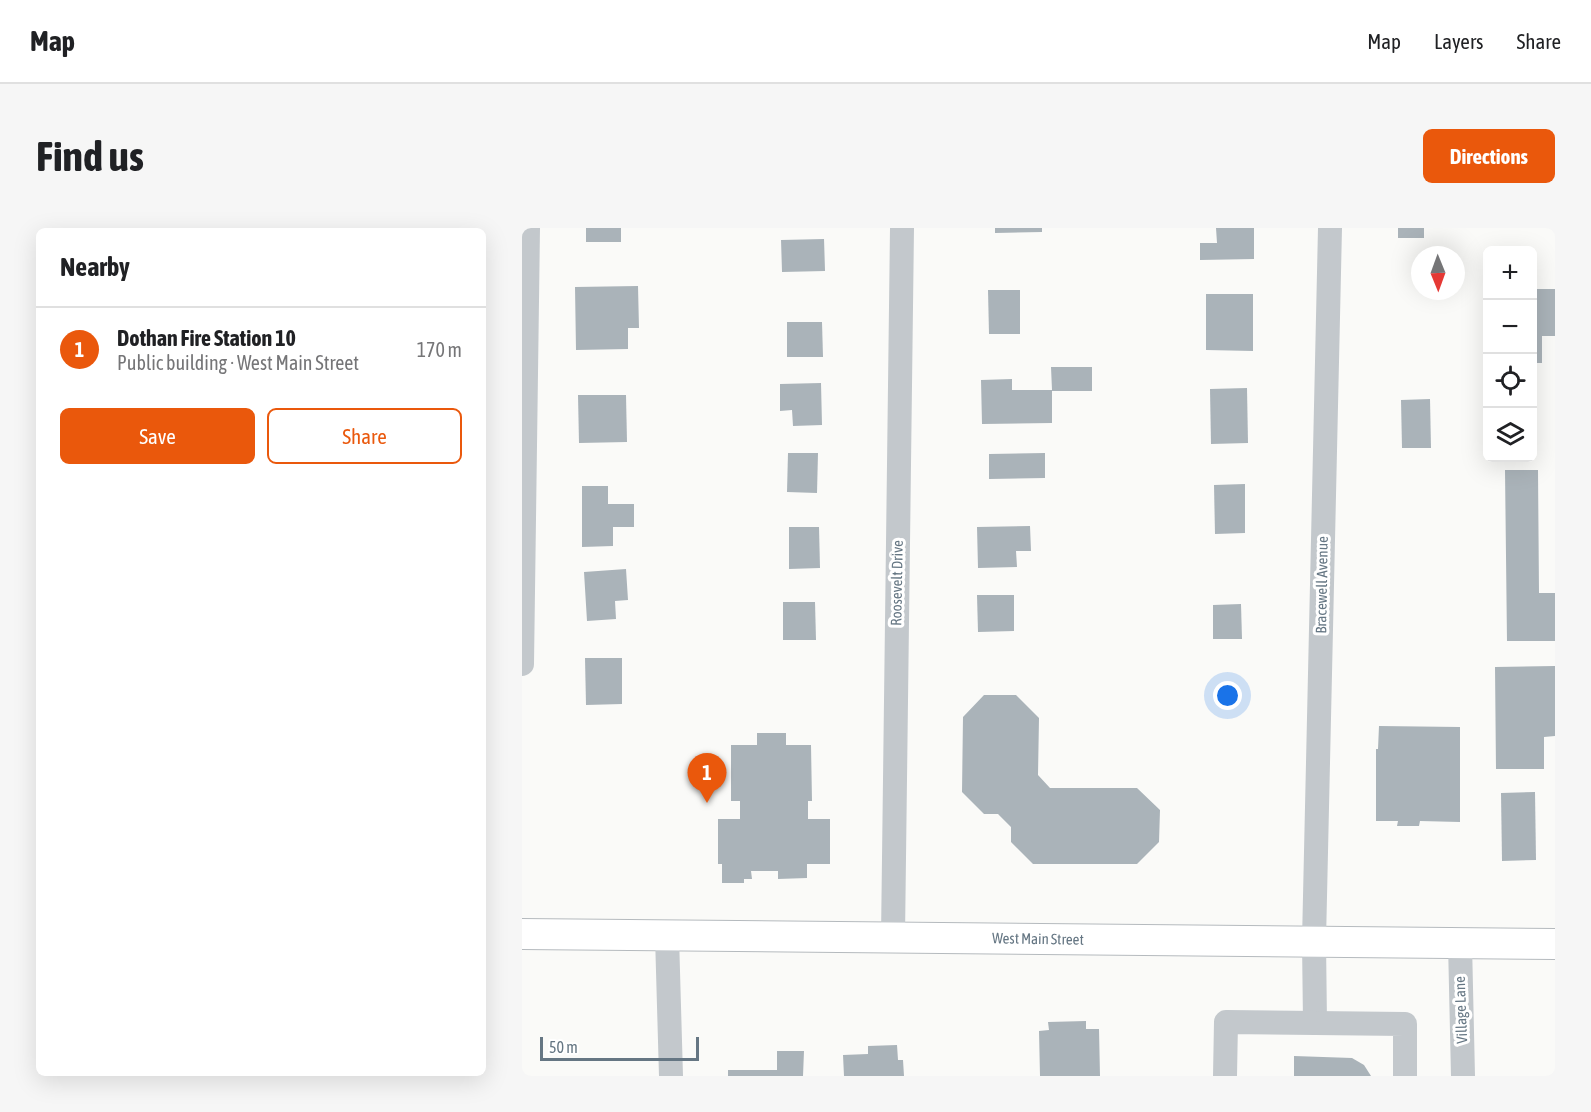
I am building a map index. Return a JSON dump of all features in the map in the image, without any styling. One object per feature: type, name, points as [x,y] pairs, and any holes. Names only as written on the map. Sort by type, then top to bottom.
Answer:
[{"type":"main road","name":"West Main Street","points":[[522,934],[1555,944]]},
{"type":"street","points":[[522,664],[528,228]]},
{"type":"street","name":"Roosevelt Drive","points":[[892,938],[902,228]]},
{"type":"street","name":"Bracewell Avenue","points":[[1315,1023],[1314,941],[1330,228]]},
{"type":"street","points":[[667,936],[671,1076]]},
{"type":"street","name":"Village Lane","points":[[1460,943],[1463,1076]]},
{"type":"street","points":[[1225,1076],[1226,1022],[1405,1024],[1405,1076]]},
{"type":"building","points":[[586,228],[621,228],[621,242],[586,242]]},
{"type":"building","points":[[995,228],[1042,228],[1042,232],[995,233]]},
{"type":"building","points":[[1216,228],[1254,228],[1254,259],[1200,260],[1200,243],[1217,243]]},
{"type":"building","points":[[1398,228],[1424,228],[1424,238],[1398,238]]},
{"type":"building","points":[[824,239],[825,271],[782,272],[781,240]]},
{"type":"building","points":[[638,286],[639,328],[628,328],[628,349],[576,350],[575,287]]},
{"type":"building","points":[[1537,289],[1555,289],[1555,336],[1542,336],[1542,363],[1537,363]]},
{"type":"building","points":[[988,290],[1020,290],[1020,334],[989,334]]},
{"type":"building","points":[[1206,294],[1253,294],[1253,351],[1206,350]]},
{"type":"building","points":[[787,322],[822,322],[823,357],[787,357]]},
{"type":"building","points":[[1051,367],[1092,367],[1092,391],[1052,391],[1052,423],[982,424],[981,380],[1012,379],[1012,390],[1052,390]]},
{"type":"building","points":[[821,383],[822,425],[793,426],[792,410],[780,411],[780,384]]},
{"type":"building","points":[[1247,388],[1248,443],[1211,444],[1210,389]]},
{"type":"building","points":[[578,395],[626,395],[627,442],[579,443]]},
{"type":"building","points":[[1430,399],[1431,448],[1402,448],[1401,400]]},
{"type":"building","points":[[788,453],[818,453],[817,493],[787,492]]},
{"type":"building","points":[[1045,453],[1045,478],[989,479],[989,454]]},
{"type":"building","points":[[1505,470],[1538,470],[1539,593],[1555,593],[1555,641],[1507,641]]},
{"type":"building","points":[[1245,484],[1245,533],[1215,534],[1214,485]]},
{"type":"building","points":[[582,486],[608,486],[608,504],[634,504],[634,527],[613,527],[613,546],[582,547]]},
{"type":"building","points":[[1030,526],[1031,551],[1016,551],[1017,567],[978,568],[977,527]]},
{"type":"building","points":[[789,527],[819,527],[820,568],[789,569]]},
{"type":"building","points":[[626,569],[628,600],[615,601],[616,619],[587,621],[584,572]]},
{"type":"building","points":[[977,595],[1014,595],[1014,631],[978,632]]},
{"type":"building","points":[[783,602],[815,602],[816,640],[783,640]]},
{"type":"building","points":[[1241,604],[1242,639],[1213,639],[1213,605]]},
{"type":"building","points":[[585,658],[622,658],[622,704],[586,705]]},
{"type":"building","points":[[1555,666],[1555,736],[1544,737],[1544,769],[1496,769],[1495,667]]},
{"type":"building","points":[[984,695],[1016,695],[1039,718],[1038,775],[1050,788],[1137,788],[1160,810],[1159,842],[1137,864],[1033,864],[1011,842],[1011,827],[998,814],[984,814],[962,792],[963,717]]},
{"type":"building","points":[[1379,726],[1460,727],[1460,822],[1420,821],[1419,826],[1397,826],[1398,821],[1376,821],[1376,749],[1378,749]]},
{"type":"building","points":[[757,733],[786,733],[786,745],[811,745],[812,801],[808,801],[808,819],[830,819],[830,864],[807,864],[807,878],[778,879],[778,871],[751,871],[752,879],[744,879],[744,883],[722,883],[722,864],[718,864],[718,819],[740,819],[740,801],[731,801],[731,745],[757,745]]},
{"type":"building","points":[[1535,792],[1536,860],[1502,861],[1501,793]]},
{"type":"building","points":[[1086,1021],[1086,1029],[1099,1029],[1100,1076],[1040,1076],[1039,1031],[1049,1030],[1048,1022]]},
{"type":"building","points":[[897,1045],[898,1060],[903,1060],[904,1076],[844,1076],[843,1055],[868,1054],[868,1046]]},
{"type":"building","points":[[777,1051],[804,1051],[803,1076],[728,1076],[728,1070],[777,1070]]},
{"type":"building","points":[[1294,1056],[1352,1058],[1364,1065],[1371,1076],[1294,1076]]},
{"type":"place","name":"Dothan Fire Station 10","points":[[707,803]]}]
